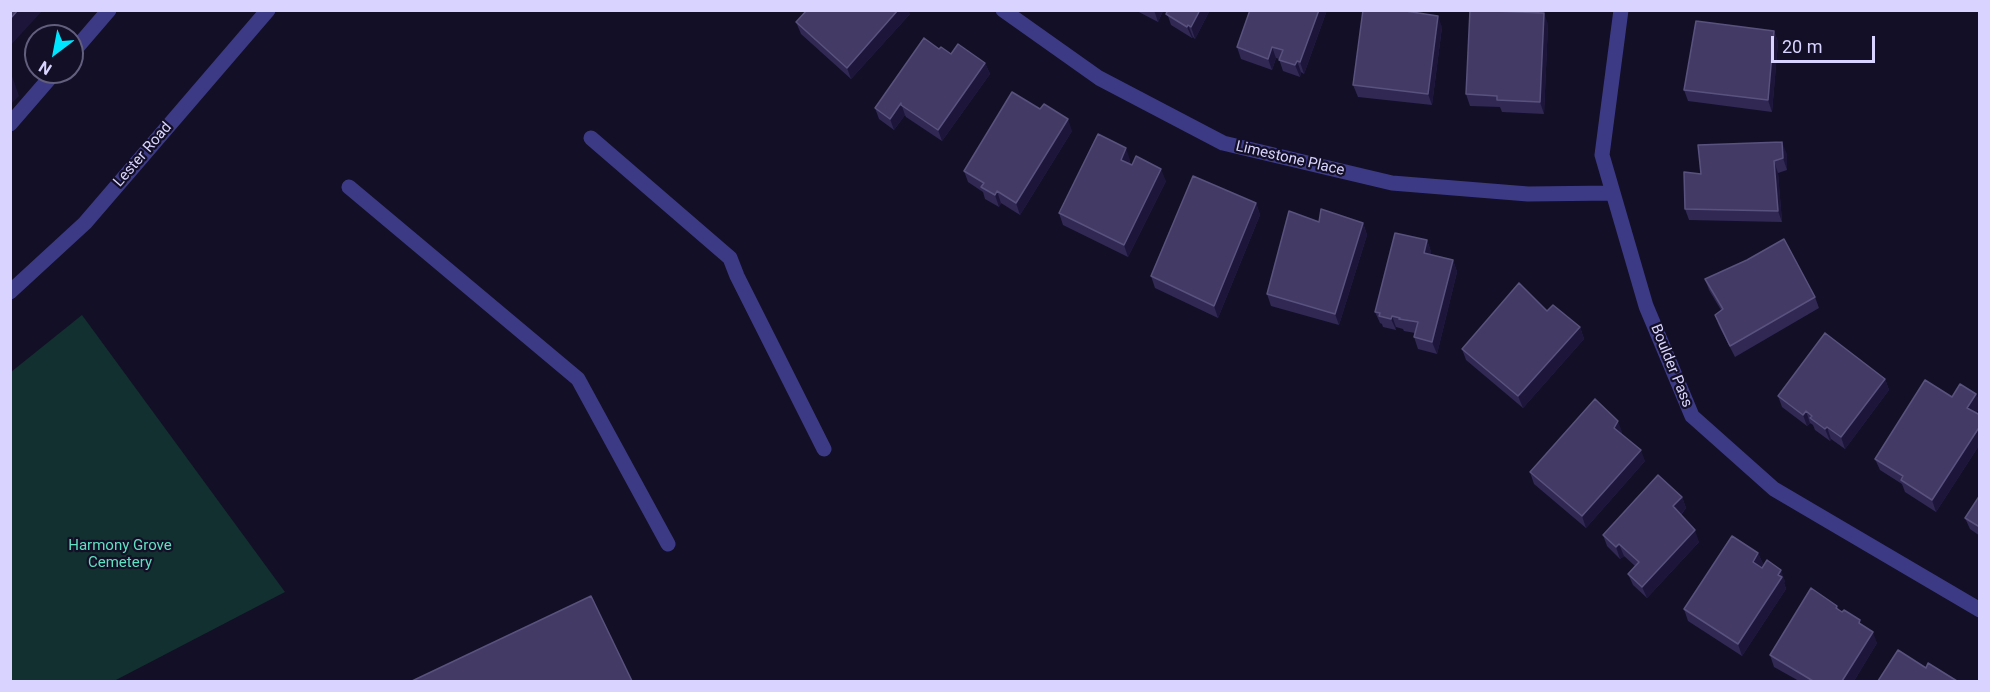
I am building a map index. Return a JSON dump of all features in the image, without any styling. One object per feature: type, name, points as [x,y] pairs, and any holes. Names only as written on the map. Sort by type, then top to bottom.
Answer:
[{"type":"street","points":[[84,39],[109,10]]},
{"type":"street","name":"Lester Road","points":[[10,292],[85,223],[268,10]]},
{"type":"street","name":"Limestone Place","points":[[1003,10],[1099,78],[1223,143],[1392,183],[1528,194],[1614,193]]},
{"type":"street","name":"Boulder Pass","points":[[1621,10],[1602,155],[1646,306],[1692,416],[1774,489],[1980,610]]},
{"type":"street","points":[[10,124],[45,84]]},
{"type":"street","points":[[591,138],[730,258],[824,449]]},
{"type":"street","points":[[349,187],[578,379],[668,544]]},
{"type":"green space","name":"Harmony Grove Cemetery","points":[[82,315],[285,592],[114,681],[11,681],[11,372]]},
{"type":"building","points":[[10,10],[18,10],[10,19]]},
{"type":"building","points":[[807,10],[898,10],[847,68],[796,22]]},
{"type":"building","points":[[1168,10],[1200,10],[1191,27],[1188,25],[1187,27],[1166,14]]},
{"type":"building","points":[[1250,10],[1319,10],[1300,62],[1297,61],[1295,65],[1279,60],[1283,50],[1272,47],[1268,59],[1237,47]]},
{"type":"building","points":[[1363,10],[1399,10],[1438,16],[1428,94],[1353,85]]},
{"type":"building","points":[[1470,10],[1544,13],[1540,102],[1497,100],[1497,96],[1466,94]]},
{"type":"building","points":[[1696,21],[1774,31],[1768,100],[1684,90]]},
{"type":"building","points":[[924,38],[939,49],[941,47],[951,54],[958,44],[985,63],[938,130],[901,103],[890,119],[875,108]]},
{"type":"building","points":[[1012,92],[1040,109],[1044,104],[1068,119],[1016,203],[997,191],[995,195],[981,187],[984,183],[964,171]]},
{"type":"building","points":[[1098,134],[1126,148],[1121,160],[1132,165],[1136,156],[1161,169],[1124,245],[1059,213]]},
{"type":"building","points":[[1782,142],[1783,158],[1774,161],[1778,211],[1685,209],[1684,172],[1701,174],[1698,145]]},
{"type":"building","points":[[1193,176],[1256,203],[1214,306],[1151,276]]},
{"type":"building","points":[[1321,209],[1363,223],[1335,314],[1267,294],[1289,211],[1319,222]]},
{"type":"building","points":[[1395,233],[1427,240],[1424,253],[1453,260],[1432,342],[1414,337],[1418,322],[1392,316],[1391,319],[1379,316],[1380,313],[1375,312]]},
{"type":"building","points":[[1784,239],[1815,297],[1730,346],[1715,315],[1723,309],[1705,279],[1747,260]]},
{"type":"building","points":[[1519,283],[1547,311],[1553,305],[1580,327],[1518,396],[1462,349]]},
{"type":"building","points":[[1825,333],[1885,379],[1841,437],[1810,418],[1812,416],[1806,411],[1803,415],[1778,396]]},
{"type":"building","points":[[1925,380],[1952,397],[1960,384],[1976,394],[1967,408],[1980,415],[1980,426],[1932,500],[1901,480],[1903,476],[1875,459]]},
{"type":"building","points":[[1595,399],[1618,421],[1614,428],[1641,450],[1582,516],[1530,472]]},
{"type":"building","points":[[1658,475],[1682,497],[1673,506],[1695,530],[1642,587],[1628,574],[1639,562],[1619,544],[1616,547],[1603,535]]},
{"type":"building","points":[[1980,495],[1980,525],[1978,526],[1965,518]]},
{"type":"building","points":[[1732,536],[1758,553],[1753,562],[1762,568],[1767,560],[1781,570],[1778,575],[1782,577],[1738,644],[1684,609]]},
{"type":"building","points":[[1811,588],[1842,612],[1844,610],[1860,620],[1859,623],[1873,632],[1842,681],[1813,681],[1770,655]]},
{"type":"building","points":[[591,596],[632,681],[412,681]]},
{"type":"building","points":[[1898,650],[1926,668],[1928,663],[1957,681],[1878,681]]}]
